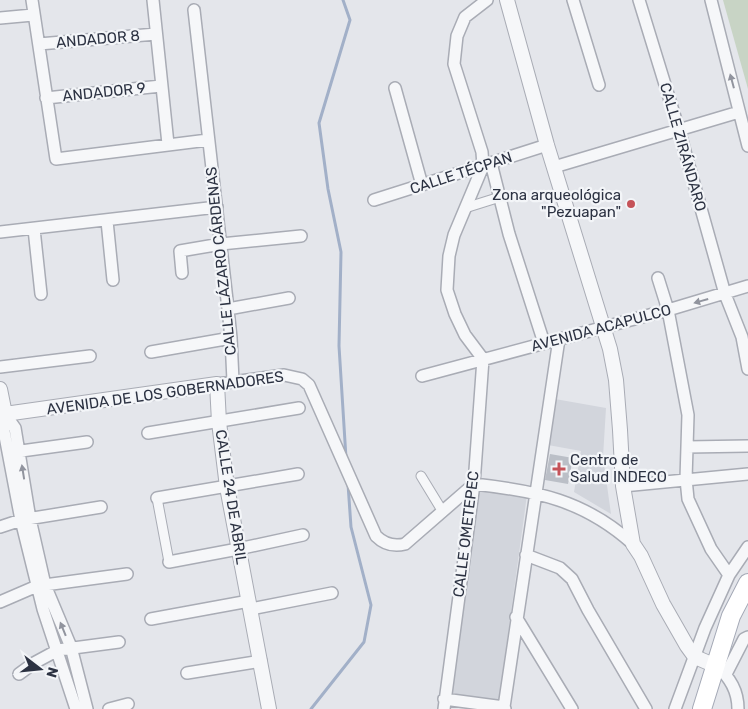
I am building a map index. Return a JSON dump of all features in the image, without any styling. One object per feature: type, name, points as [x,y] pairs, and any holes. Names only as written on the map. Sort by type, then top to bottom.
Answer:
[{"type":"main road","points":[[702,709],[721,670],[731,616],[748,583]]},
{"type":"street","points":[[32,0],[56,159],[208,140]]},
{"type":"street","points":[[153,0],[168,144]]},
{"type":"street","points":[[487,0],[465,17],[457,36],[454,64],[482,152],[500,197],[509,234],[544,343]]},
{"type":"street","points":[[507,0],[547,145],[610,349],[616,380],[623,486],[633,544]]},
{"type":"street","points":[[573,0],[599,84]]},
{"type":"street","name":"CALLE ZIRÁNDARO","points":[[639,0],[725,294],[742,337],[748,369]]},
{"type":"street","points":[[710,0],[748,146]]},
{"type":"street","name":"CALLE LÁZARO CÁRDENAS","points":[[194,10],[228,309],[233,381]]},
{"type":"street","points":[[0,18],[33,15]]},
{"type":"street","name":"ANDADOR 8","points":[[40,44],[156,34]]},
{"type":"street","name":"ANDADOR 9","points":[[46,98],[162,86]]},
{"type":"street","points":[[395,88],[422,185]]},
{"type":"street","points":[[554,168],[740,112]]},
{"type":"street","name":"CALLE TÉCPAN","points":[[374,200],[547,145]]},
{"type":"street","points":[[483,359],[465,335],[447,290],[449,256],[454,235],[487,164]]},
{"type":"street","points":[[465,208],[500,197]]},
{"type":"street","points":[[0,232],[217,207]]},
{"type":"street","points":[[107,221],[112,280]]},
{"type":"street","points":[[34,228],[41,294]]},
{"type":"street","points":[[182,273],[180,251],[221,244],[301,236]]},
{"type":"street","points":[[658,278],[668,310],[688,415],[686,480],[688,499],[711,549],[729,575]]},
{"type":"street","name":"AVENIDA ACAPULCO","points":[[422,376],[668,310],[748,286]]},
{"type":"street","points":[[228,309],[289,298]]},
{"type":"street","points":[[151,352],[231,338]]},
{"type":"street","points":[[444,704],[504,708],[516,617],[559,339]]},
{"type":"street","points":[[0,367],[90,356]]},
{"type":"street","name":"CALLE OMETEPEC","points":[[444,704],[474,484],[483,359]]},
{"type":"street","name":"AVENIDA DE LOS GOBERNADORES","points":[[2,413],[284,374],[302,379],[309,385],[376,536],[382,542],[397,546],[405,544],[474,484]]},
{"type":"street","name":"CALLE 24 DE ABRIL","points":[[217,384],[219,422],[227,487],[269,709]]},
{"type":"street","points":[[0,389],[4,431],[3,442],[14,452]]},
{"type":"street","points":[[148,433],[299,408]]},
{"type":"street","points":[[2,413],[15,428],[14,452],[25,519],[58,650],[76,709]]},
{"type":"street","points":[[14,452],[87,442]]},
{"type":"street","points":[[687,447],[748,446]]},
{"type":"street","points":[[298,474],[157,498],[169,562],[238,550],[303,535]]},
{"type":"street","points":[[623,486],[748,474]]},
{"type":"street","points":[[421,476],[443,512]]},
{"type":"street","points":[[474,484],[516,489],[555,497],[586,511],[614,527],[633,544],[641,556],[663,604],[694,657],[721,670],[735,689],[738,709]]},
{"type":"street","points":[[0,527],[25,519],[101,507]]},
{"type":"street","points":[[675,709],[705,628],[729,575],[748,547]]},
{"type":"street","points":[[526,555],[560,568],[572,579],[646,709]]},
{"type":"street","points":[[0,602],[41,585],[127,574]]},
{"type":"street","points":[[41,585],[71,648],[87,709]]},
{"type":"street","points":[[151,619],[332,593]]},
{"type":"street","points":[[516,617],[572,709]]},
{"type":"street","points":[[721,670],[744,639],[748,637]]},
{"type":"street","points":[[19,674],[34,663],[58,650],[118,642]]},
{"type":"street","points":[[188,673],[261,661]]},
{"type":"street","points":[[109,709],[128,704]]},
{"type":"shaded area","points":[[555,399],[606,408],[603,457],[611,514],[574,492],[581,451],[548,445]]},
{"type":"shaded area","points":[[476,488],[527,495],[499,700],[448,693]]},
{"type":"green space","points":[[723,0],[748,0],[748,89]]},
{"type":"building","name":"Centro de Salud INDECO","points":[[550,454],[573,458],[568,484],[545,480]]},
{"type":"waterway","points":[[343,0],[350,20],[319,123],[328,189],[341,252],[339,346],[346,458]]},
{"type":"waterway","points":[[311,709],[364,642],[371,605],[351,527],[348,484]]},
{"type":"place","name":"Zona arqueológica \"Pezuapan\"","points":[[631,204]]},
{"type":"place","name":"Centro de Salud INDECO","points":[[559,469]]}]
